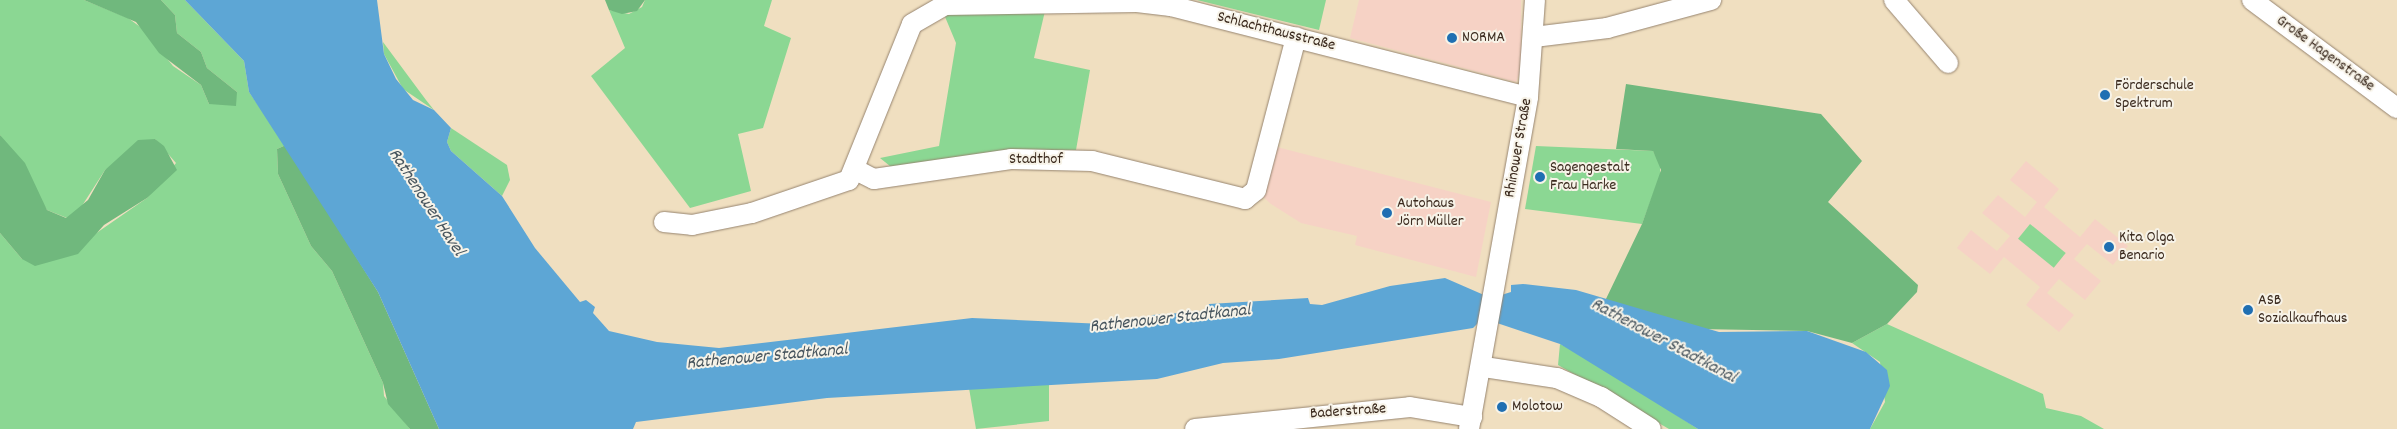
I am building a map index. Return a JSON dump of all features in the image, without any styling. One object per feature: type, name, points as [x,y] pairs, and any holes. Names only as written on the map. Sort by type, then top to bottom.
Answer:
[{"type":"street","name":"Rhinower Straße","points":[[1471,423],[1484,367],[1491,322],[1492,295],[1528,97],[1534,37],[1534,0]]},
{"type":"street","points":[[1534,37],[1607,28],[1711,0]]},
{"type":"street","points":[[1894,0],[1948,63]]},
{"type":"street","name":"Große Hagenstraße","points":[[2252,0],[2397,108]]},
{"type":"street","name":"Schlachthausstraße","points":[[856,170],[918,7],[960,3],[1145,3],[1296,36],[1528,97]]},
{"type":"street","name":"Stadthof","points":[[856,170],[874,179],[1012,159],[1092,161],[1244,199],[1256,190],[1296,36]]},
{"type":"street","points":[[664,222],[692,225],[752,213],[838,186],[856,170]]},
{"type":"street","points":[[1484,367],[1557,378],[1601,397],[1650,429]]},
{"type":"street","name":"Baderstraße","points":[[1195,429],[1232,427],[1410,407],[1471,423]]},
{"type":"shaded area","points":[[1359,0],[1521,0],[1521,70],[1516,82],[1350,38]]},
{"type":"shaded area","name":"Autohaus Jörn Müller","points":[[1273,146],[1491,202],[1476,277],[1355,245],[1357,236],[1301,223],[1271,204],[1260,194]]},
{"type":"shaded area","name":"Kita Olga Benario","points":[[2026,161],[2059,189],[2044,207],[2080,237],[2095,219],[2128,246],[2113,265],[2087,244],[2074,259],[2101,281],[2085,300],[2059,279],[2047,293],[2074,315],[2059,332],[2026,305],[2040,287],[2004,257],[1990,274],[1957,248],[1971,230],[1997,251],[2010,236],[1982,213],[1998,195],[2025,217],[2037,202],[2010,180]]},
{"type":"green space","points":[[0,0],[84,0],[128,18],[143,29],[173,66],[201,85],[209,104],[237,92],[207,68],[201,52],[177,33],[175,15],[161,0],[185,0],[244,61],[249,92],[286,145],[277,149],[278,174],[311,246],[332,271],[383,383],[384,396],[410,429],[0,429],[0,233],[22,259],[95,234],[147,198],[176,163],[155,139],[105,170],[78,212],[67,218],[47,210],[0,135]]},
{"type":"green space","points":[[84,0],[161,0],[175,15],[177,33],[201,52],[207,68],[237,92],[236,106],[209,104],[201,85],[159,53],[136,22]]},
{"type":"green space","points":[[605,0],[645,0],[637,11],[622,14],[609,10]]},
{"type":"green space","points":[[645,0],[772,0],[764,26],[791,38],[763,128],[738,134],[751,191],[690,208],[591,76],[625,48],[609,10],[629,14],[642,7]]},
{"type":"green space","points":[[1197,0],[1326,0],[1319,30]]},
{"type":"green space","points":[[1045,11],[1034,58],[1090,70],[1076,150],[1010,150],[895,170],[880,158],[939,146],[956,43],[943,12]]},
{"type":"green space","points":[[383,42],[434,110],[403,89],[384,54]]},
{"type":"green space","points":[[1626,84],[1821,114],[1862,161],[1828,202],[1918,285],[1917,292],[1887,324],[1852,343],[1807,331],[1698,329],[1605,301],[1642,224],[1661,170],[1653,151],[1616,149]]},
{"type":"green space","points":[[451,128],[507,165],[510,180],[502,196],[451,151],[447,142]]},
{"type":"green space","points":[[0,135],[25,163],[47,210],[66,218],[88,200],[105,170],[138,140],[155,139],[164,146],[177,170],[147,198],[104,225],[78,254],[35,266],[22,259],[0,233]]},
{"type":"green space","points":[[286,145],[378,292],[439,429],[410,429],[388,404],[383,383],[332,271],[311,246],[278,174],[277,149]]},
{"type":"green space","points":[[1536,146],[1653,151],[1660,164],[1660,176],[1642,224],[1525,209]]},
{"type":"green space","points":[[2030,224],[2066,253],[2054,268],[2018,239]]},
{"type":"green space","points":[[1887,324],[2043,394],[2046,408],[2081,416],[2104,429],[1870,429],[1885,402],[1880,362],[1852,343]]},
{"type":"green space","points":[[1560,344],[1592,360],[1698,429],[1669,429],[1558,365]]},
{"type":"green space","points":[[1049,383],[1049,421],[976,429],[969,388]]},
{"type":"water","points":[[185,0],[377,0],[384,54],[396,79],[413,100],[434,110],[451,128],[447,142],[451,151],[502,196],[535,248],[580,302],[586,300],[595,307],[593,313],[609,331],[657,342],[719,348],[972,318],[1147,326],[1152,315],[1207,311],[1209,304],[1308,298],[1310,304],[1322,305],[1390,286],[1445,278],[1484,295],[1498,296],[1511,292],[1511,285],[1523,284],[1576,290],[1719,332],[1807,331],[1866,352],[1887,370],[1890,386],[1870,429],[1698,429],[1560,344],[1497,323],[1478,323],[1473,328],[1279,359],[1223,363],[1157,379],[827,398],[636,422],[633,429],[439,429],[378,292],[249,92],[244,61]]},
{"type":"place","name":"NORMA","points":[[1452,38]]},
{"type":"place","name":"Förderschule Spektrum","points":[[2105,95]]},
{"type":"place","name":"Sagengestalt Frau Harke","points":[[1540,177]]},
{"type":"place","name":"Autohaus Jörn Müller","points":[[1387,213]]},
{"type":"place","name":"Kita Olga Benario","points":[[2109,247]]},
{"type":"place","name":"ASB Sozialkaufhaus","points":[[2248,310]]},
{"type":"place","name":"Molotow","points":[[1502,407]]},
{"type":"water label","name":"Rathenower Havel","points":[[425,203]]},
{"type":"water label","name":"Rathenower Stadtkanal","points":[[1170,320]]},
{"type":"water label","name":"Rathenower Stadtkanal","points":[[1663,342]]},
{"type":"water label","name":"Rathenower Stadtkanal","points":[[767,358]]}]
